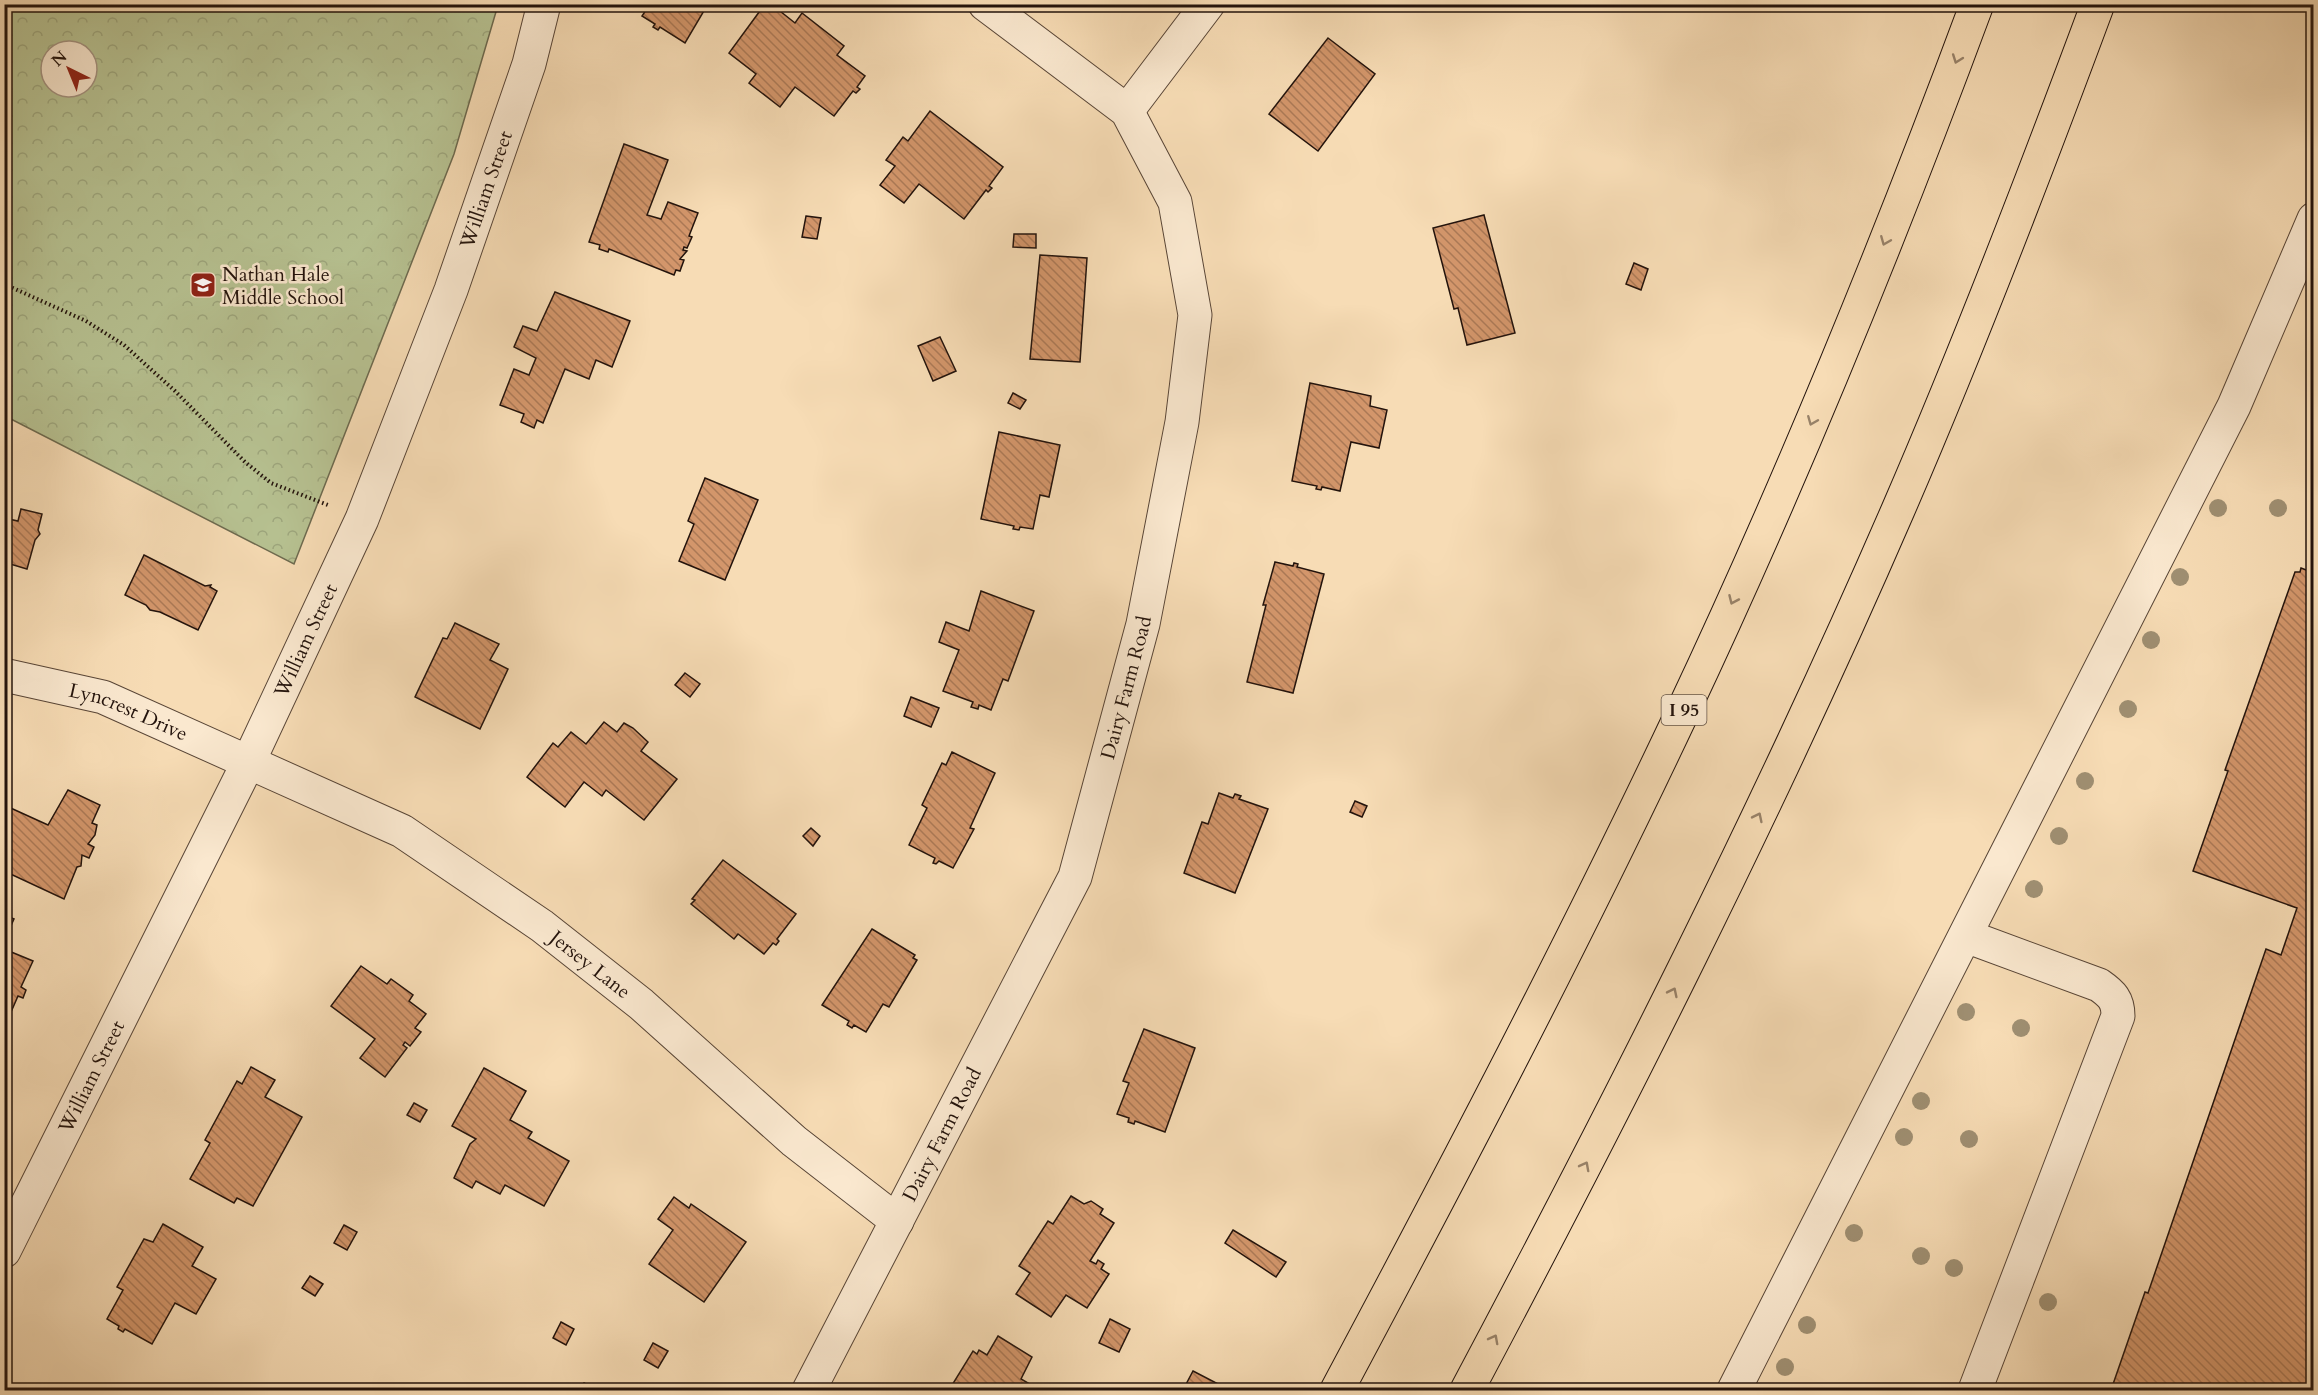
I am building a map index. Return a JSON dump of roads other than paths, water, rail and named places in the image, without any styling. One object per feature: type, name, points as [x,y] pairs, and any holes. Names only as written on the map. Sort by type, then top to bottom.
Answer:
[{"type":"highway","name":"I 95","points":[[1337,1390],[1500,1081],[1683,711],[1793,466],[1897,211],[1977,4]]},
{"type":"highway","points":[[1467,1390],[1605,1129],[1790,748],[1937,417],[2048,140],[2098,4]]},
{"type":"street","name":"William Street","points":[[4,1251],[249,762],[362,519],[451,290],[529,64],[544,4]]},
{"type":"street","name":"Dairy Farm Road","points":[[809,1390],[1075,877],[1143,624],[1182,422],[1195,315],[1175,202],[1127,111],[985,4]]},
{"type":"street","points":[[1127,111],[1208,4]]},
{"type":"street","points":[[1734,1390],[2234,406],[2313,219]]},
{"type":"street","name":"Lyncrest Drive","points":[[4,675],[103,697],[249,762]]},
{"type":"street","name":"Jersey Lane","points":[[249,762],[402,831],[542,926],[641,1004],[794,1141],[897,1221]]},
{"type":"street","points":[[1966,936],[2099,985],[2111,993],[2118,1004],[2118,1016],[1975,1390]]},
{"type":"place","name":"Nathan Hale Middle School","points":[[203,285]]}]
